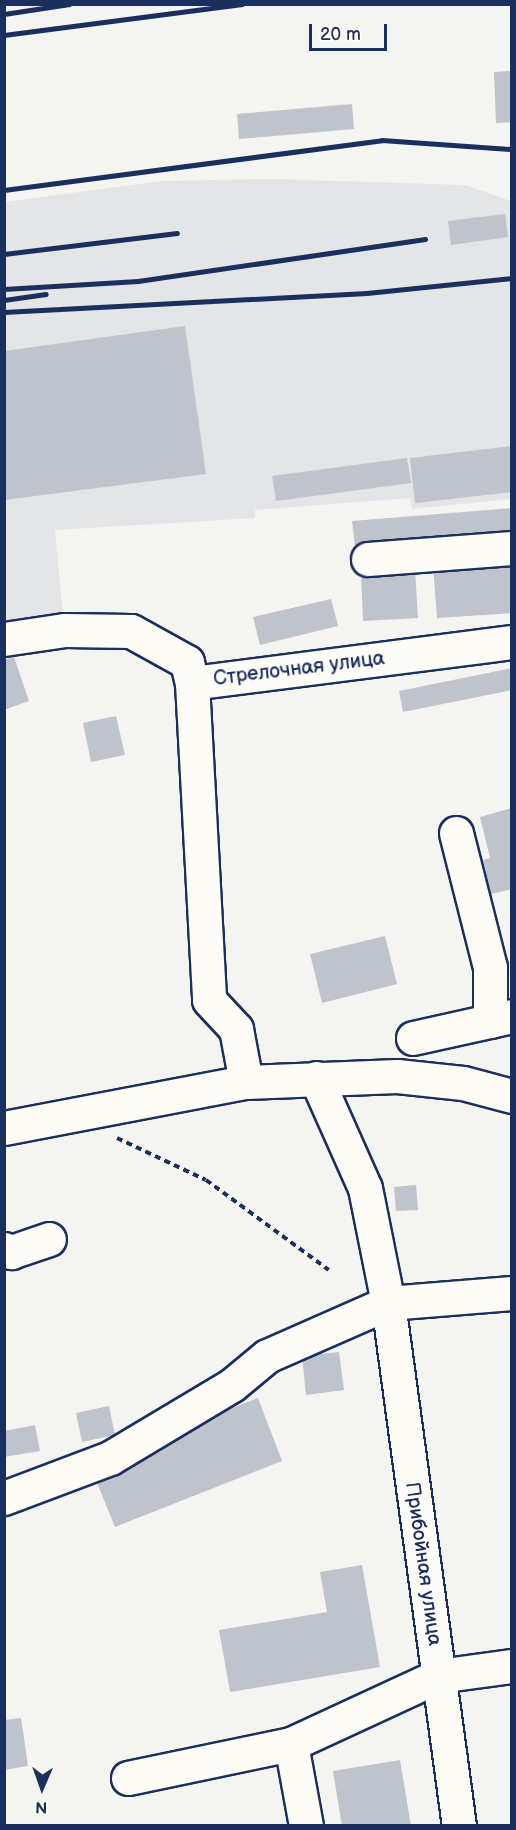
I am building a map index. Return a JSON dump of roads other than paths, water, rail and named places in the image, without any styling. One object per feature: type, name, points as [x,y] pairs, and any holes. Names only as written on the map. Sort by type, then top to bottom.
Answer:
[{"type":"street","points":[[368,559],[512,548]]},
{"type":"street","name":"Стрелочная улица","points":[[4,639],[66,630],[131,632],[188,662],[192,683],[512,642]]},
{"type":"street","points":[[192,683],[209,1000],[236,1029],[246,1082]]},
{"type":"street","points":[[413,1038],[501,1018],[456,833]]},
{"type":"street","points":[[4,1128],[246,1082],[398,1076],[463,1083],[512,1096]]},
{"type":"street","name":"Прибойная улица","points":[[316,1078],[365,1188],[388,1303],[459,1826]]},
{"type":"street","points":[[4,1249],[11,1252],[49,1239]]},
{"type":"street","points":[[4,1498],[110,1458],[232,1385],[267,1356],[388,1303],[512,1293]]},
{"type":"street","points":[[128,1778],[291,1744],[438,1676],[512,1666]]},
{"type":"street","points":[[291,1744],[306,1826]]},
{"type":"railway","points":[[4,14],[69,4]]},
{"type":"railway","points":[[4,35],[242,4]]},
{"type":"railway","points":[[4,190],[382,140],[512,149]]},
{"type":"railway","points":[[4,254],[177,233]]},
{"type":"railway","points":[[4,289],[138,281],[425,239]]},
{"type":"railway","points":[[4,312],[367,293],[512,278]]},
{"type":"railway","points":[[4,300],[46,294]]}]
